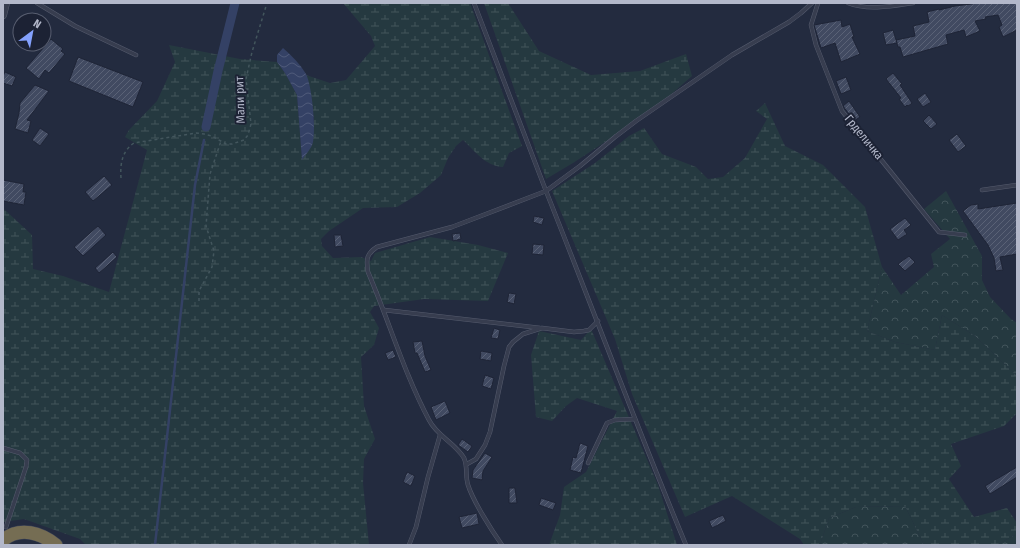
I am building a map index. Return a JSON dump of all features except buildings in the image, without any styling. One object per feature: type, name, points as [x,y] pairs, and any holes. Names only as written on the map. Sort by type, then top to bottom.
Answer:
[{"type":"highway","points":[[4,534],[8,536],[25,532],[44,536],[56,545]]},
{"type":"street","points":[[3,15],[6,3]]},
{"type":"lane","points":[[37,3],[75,26],[136,56]]},
{"type":"lane","points":[[474,3],[635,419],[686,545]]},
{"type":"lane","points":[[502,545],[494,534],[468,484],[466,464],[462,456],[456,448],[440,435],[432,426],[421,404],[368,272],[367,263],[371,251],[377,247],[452,227],[546,191],[636,121],[732,55],[801,14],[812,3]]},
{"type":"lane","name":"Грделичка","points":[[818,3],[811,25],[816,45],[842,110],[939,232],[965,235]]},
{"type":"lane","points":[[848,3],[875,7],[913,3]]},
{"type":"lane","points":[[982,190],[1017,184]]},
{"type":"lane","points":[[384,310],[574,332],[589,330],[598,321]]},
{"type":"lane","points":[[466,464],[476,459],[490,432],[509,347],[519,336],[542,328]]},
{"type":"lane","points":[[588,463],[607,423],[615,420],[635,419]]},
{"type":"lane","points":[[409,545],[416,527],[440,435]]},
{"type":"lane","points":[[3,448],[20,453],[27,460],[4,534]]},
{"type":"path","name":"Мали рит","points":[[121,178],[121,162],[128,147],[134,143],[196,133],[212,136],[226,144],[237,143],[244,140],[251,129],[250,105],[246,79],[252,52],[267,3]]},
{"type":"path","points":[[199,301],[200,292],[212,267],[214,251],[206,226],[210,174],[221,141]]},
{"type":"green space","points":[[343,3],[470,3],[522,146],[509,153],[503,167],[486,161],[463,140],[456,146],[448,158],[441,175],[420,193],[397,207],[363,208],[329,231],[321,239],[322,246],[333,258],[361,257],[371,261],[375,253],[430,237],[478,245],[508,253],[488,301],[424,299],[374,306],[370,312],[379,328],[374,345],[361,357],[364,406],[375,439],[364,459],[363,483],[369,545],[86,545],[80,539],[24,519],[4,522],[3,209],[32,235],[33,269],[63,276],[109,292],[147,150],[125,137],[129,130],[157,101],[175,62],[169,45],[240,59],[277,62],[297,95],[302,159],[314,120],[311,95],[306,75],[330,83],[346,80],[375,46],[371,36]]},
{"type":"green space","points":[[484,3],[508,3],[539,51],[591,75],[640,71],[686,54],[692,76],[651,112],[546,179]]},
{"type":"green space","points":[[765,103],[785,146],[823,165],[865,207],[882,267],[867,331],[895,342],[935,350],[942,315],[975,336],[1017,376],[1017,413],[1004,426],[951,444],[961,466],[949,479],[974,517],[1007,508],[1017,523],[1017,534],[996,545],[924,545],[905,506],[856,507],[829,518],[820,545],[804,545],[800,539],[732,496],[685,517],[632,394],[615,339],[552,191],[595,163],[629,136],[644,128],[662,154],[696,167],[708,179],[723,177],[745,158],[767,119],[756,111]]},
{"type":"green space","points":[[946,191],[982,256],[982,280],[990,297],[1011,319],[1017,323],[1017,376],[975,336],[942,315],[935,350],[895,342],[867,331],[882,267],[901,295],[934,267],[931,254],[950,239],[924,209]]},
{"type":"green space","points":[[591,329],[658,485],[677,545],[549,545],[560,515],[564,487],[586,472],[617,411],[577,398],[566,406],[552,421],[536,417],[531,355],[539,331],[581,340]]},
{"type":"green space","points":[[905,506],[924,545],[820,545],[829,518],[856,507]]},
{"type":"green space","points":[[1017,534],[1017,545],[996,545]]},
{"type":"water","points":[[283,48],[296,60],[306,74],[312,97],[314,136],[310,149],[302,160],[297,95],[277,62],[277,55]]},
{"type":"waterway","points":[[206,127],[235,3]]},
{"type":"waterway","points":[[155,545],[195,185],[204,140]]}]
